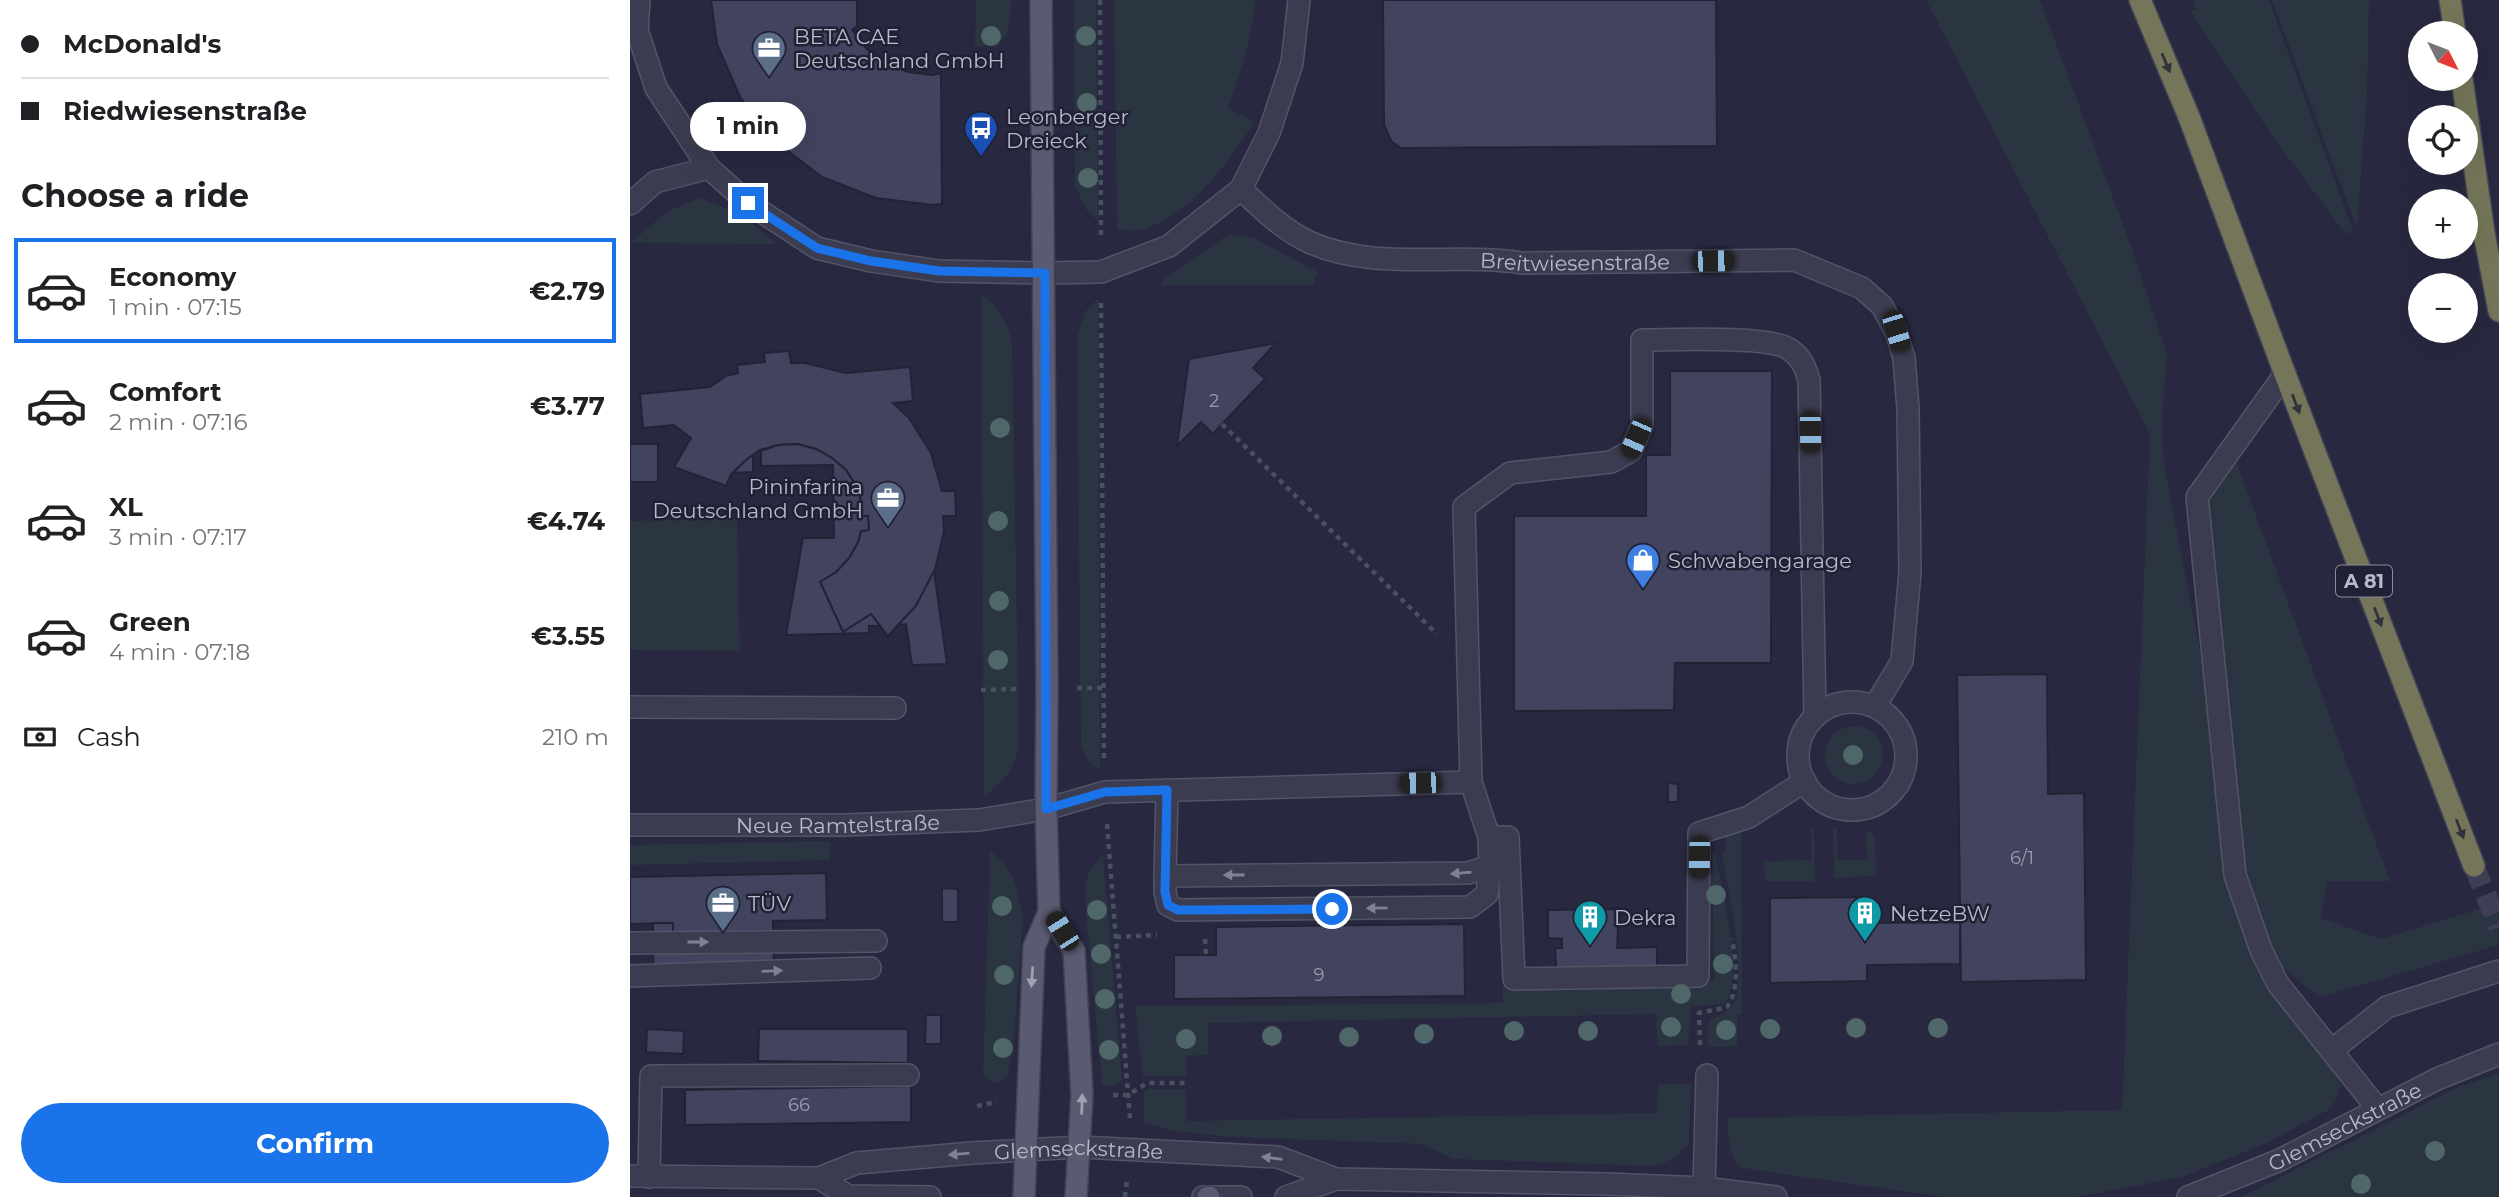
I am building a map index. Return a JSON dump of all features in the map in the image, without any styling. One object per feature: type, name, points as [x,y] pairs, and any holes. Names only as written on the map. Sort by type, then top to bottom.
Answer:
[{"type":"highway","name":"A 81","points":[[2140,0],[2189,117],[2474,866]]},
{"type":"highway","points":[[2450,0],[2453,21]]},
{"type":"highway","points":[[2464,91],[2484,233],[2499,311]]},
{"type":"main road","points":[[1024,1197],[1034,947],[1049,912],[1041,0]]},
{"type":"main road","points":[[1049,912],[1074,951],[1082,1096],[1076,1197]]},
{"type":"street","points":[[639,0],[637,30],[656,88],[709,168],[748,203],[817,248],[871,261],[939,271],[1045,273],[1101,272],[1169,246],[1241,189],[1269,133],[1292,63],[1299,0]]},
{"type":"street","points":[[630,204],[655,182],[709,168]]},
{"type":"street","name":"Breitwiesenstraße","points":[[1241,189],[1269,216],[1308,242],[1361,257],[1419,261],[1497,259],[1522,263],[1794,260],[1862,288],[1882,306],[1896,331],[1904,358],[1908,409],[1910,572],[1902,661],[1875,706]]},
{"type":"street","points":[[1167,790],[1165,892],[1168,905],[1178,910],[1469,907],[1487,894],[1489,837],[1471,782],[1464,507],[1510,473],[1611,462],[1630,451],[1642,425],[1642,340],[1763,341],[1787,348],[1804,362],[1809,380],[1815,717]]},
{"type":"street","points":[[2285,374],[2197,497],[2235,875],[2262,950],[2278,984],[2377,1108]]},
{"type":"street","points":[[1843,702],[1875,706],[1898,726],[1905,741],[1906,757],[1897,786],[1886,798],[1872,806],[1841,808],[1826,803],[1814,794],[1805,781],[1798,755],[1806,728],[1815,717],[1843,702]]},
{"type":"street","points":[[630,707],[895,708]]},
{"type":"street","points":[[1489,837],[1508,837],[1514,979],[1698,976],[1699,833],[1749,817],[1805,781]]},
{"type":"street","name":"Neue Ramtelstraße","points":[[630,825],[881,825],[979,820],[1046,809],[1105,792],[1471,782]]},
{"type":"street","points":[[1165,876],[1468,873],[1490,866]]},
{"type":"street","points":[[630,943],[876,941]]},
{"type":"street","points":[[630,976],[870,968]]},
{"type":"street","points":[[2332,1049],[2387,1007],[2499,971]]},
{"type":"street","name":"Glemseckstraße","points":[[2188,1197],[2280,1160],[2377,1108],[2437,1079],[2499,1054]]},
{"type":"street","points":[[640,1177],[651,1076],[908,1075]]},
{"type":"street","points":[[1704,1188],[1707,1075]]},
{"type":"street","name":"Glemseckstraße","points":[[640,1177],[819,1178],[857,1163],[1080,1147],[1278,1157],[1336,1180],[1512,1189],[1704,1188],[1776,1197]]},
{"type":"street","points":[[819,1178],[848,1196],[930,1197]]},
{"type":"street","name":"Glemseckstraße","points":[[1286,1197],[1336,1180]]},
{"type":"street","points":[[1202,1197],[1241,1197]]},
{"type":"path","points":[[1100,0],[1105,792],[1128,1095],[1129,1149],[1125,1197]]},
{"type":"path","points":[[1222,425],[1468,665]]},
{"type":"path","points":[[1128,1095],[1147,1083],[1186,1083]]},
{"type":"shaded area","points":[[976,0],[1012,0],[1007,33],[998,46],[975,46]]},
{"type":"shaded area","points":[[1074,0],[1096,0],[1098,221],[1086,209],[1075,186]]},
{"type":"shaded area","points":[[1114,0],[1255,0],[1249,41],[1228,108],[1255,122],[1220,170],[1193,199],[1162,222],[1138,230],[1117,230]]},
{"type":"shaded area","points":[[1926,0],[2040,0],[2131,246],[2167,354],[2162,419],[2164,464],[2222,766],[2197,497],[2231,447],[2390,881],[2327,881],[2321,918],[2381,939],[2499,903],[2499,945],[2319,997],[2263,951],[2341,1084],[2332,1108],[2267,1143],[2182,1177],[2076,1197],[1944,1197],[1742,1168],[1733,1157],[1728,1139],[1728,1118],[2122,1110],[2150,434]]},
{"type":"shaded area","points":[[2193,0],[2269,0],[2353,231],[2349,234],[2343,231],[2270,133],[2190,11],[2196,9]]},
{"type":"shaded area","points":[[2272,0],[2369,0],[2367,94],[2357,228]]},
{"type":"shaded area","points":[[699,198],[742,215],[777,244],[630,243],[668,211]]},
{"type":"shaded area","points":[[1229,234],[1254,238],[1318,272],[1313,285],[1162,285],[1163,279]]},
{"type":"shaded area","points":[[981,293],[1001,314],[1012,341],[1019,746],[1007,775],[984,796]]},
{"type":"shaded area","points":[[1098,299],[1100,771],[1086,758],[1081,744],[1077,337],[1085,312]]},
{"type":"shaded area","points":[[737,518],[740,651],[630,650],[630,521]]},
{"type":"shaded area","points":[[1848,726],[1860,726],[1875,734],[1883,749],[1883,761],[1875,776],[1860,784],[1848,784],[1833,776],[1825,761],[1825,749],[1833,734]]},
{"type":"shaded area","points":[[1833,828],[1837,829],[1838,860],[1867,860],[1866,829],[1875,836],[1876,875],[1834,879]]},
{"type":"shaded area","points":[[1814,829],[1815,882],[1765,881],[1764,861],[1811,860],[1811,830]]},
{"type":"shaded area","points":[[1741,831],[1742,1014],[1737,1015],[1737,1046],[1711,1047],[1707,1043],[1709,1021],[1732,1007],[1738,985],[1737,948],[1722,853],[1725,852],[1726,832]]},
{"type":"shaded area","points":[[830,841],[830,860],[630,865],[630,845]]},
{"type":"shaded area","points":[[990,851],[1005,864],[1015,883],[1023,917],[1013,1049],[1007,1076],[999,1083],[991,1082],[983,1075]]},
{"type":"shaded area","points":[[1712,853],[1715,853],[1730,931],[1733,975],[1730,992],[1724,1004],[1691,1006],[1688,1045],[1657,1046],[1656,1014],[1208,1023],[1208,1055],[1186,1056],[1186,1076],[1143,1076],[1135,1006],[1503,1003],[1503,985],[1714,981]]},
{"type":"shaded area","points":[[1103,855],[1122,1079],[1111,1087],[1102,1084],[1085,903],[1088,876],[1093,865]]},
{"type":"shaded area","points":[[2499,1073],[2499,1197],[2241,1197],[2454,1089]]},
{"type":"shaded area","points":[[1658,1084],[1691,1084],[1689,1144],[1671,1160],[1652,1166],[1453,1159],[1422,1144],[1229,1137],[1175,1131],[1144,1123],[1144,1093],[1148,1089],[1186,1089],[1187,1121],[1657,1113]]},
{"type":"building","points":[[711,0],[857,0],[857,26],[852,30],[867,49],[886,63],[908,72],[932,75],[941,73],[942,204],[876,198],[822,177],[776,142],[740,97],[717,44]]},
{"type":"building","points":[[1383,0],[1716,0],[1717,146],[1401,148],[1391,141],[1384,124]]},
{"type":"building","points":[[1276,343],[1253,368],[1265,379],[1213,434],[1201,422],[1177,446],[1189,359]]},
{"type":"building","points":[[789,351],[791,363],[805,363],[846,373],[910,367],[913,401],[893,403],[909,418],[931,453],[942,491],[955,491],[956,516],[943,516],[944,531],[935,570],[916,606],[888,636],[871,614],[843,632],[820,582],[836,572],[849,558],[861,531],[869,530],[868,516],[862,516],[862,504],[856,486],[846,470],[832,458],[816,449],[797,444],[778,445],[760,450],[745,461],[731,474],[726,486],[674,467],[691,438],[674,425],[643,428],[640,394],[710,387],[726,376],[738,373],[737,365],[765,362],[764,353]]},
{"type":"building","name":"Schwabengarage","points":[[1670,371],[1772,371],[1771,663],[1675,663],[1674,710],[1514,711],[1514,516],[1646,516],[1646,455],[1670,455]]},
{"type":"building","points":[[630,444],[658,444],[658,482],[630,482]]},
{"type":"building","points":[[797,444],[816,449],[846,470],[856,486],[862,504],[862,516],[868,516],[869,530],[861,531],[849,558],[836,572],[820,582],[843,632],[871,614],[880,626],[869,626],[869,633],[786,635],[803,538],[834,538],[833,465],[761,466],[761,451],[778,445]]},
{"type":"building","points":[[753,455],[753,472],[733,473],[745,461]]},
{"type":"building","points":[[934,571],[947,664],[912,665],[906,624],[898,625],[916,606]]},
{"type":"building","points":[[2047,674],[2048,794],[2084,793],[2086,980],[1961,982],[1957,675]]},
{"type":"building","points":[[1668,783],[1678,784],[1678,802],[1668,802]]},
{"type":"building","name":"TÜV","points":[[826,873],[827,920],[773,921],[774,983],[654,985],[653,947],[673,946],[673,923],[630,924],[630,877]]},
{"type":"building","points":[[942,888],[958,889],[958,922],[942,922]]},
{"type":"building","name":"NetzeBW","points":[[1867,897],[1867,923],[1960,922],[1960,964],[1867,965],[1867,981],[1770,983],[1770,898]]},
{"type":"building","name":"Dekra","points":[[1619,909],[1617,948],[1657,947],[1657,983],[1557,979],[1555,948],[1562,948],[1562,939],[1548,938],[1548,910]]},
{"type":"building","points":[[653,923],[673,923],[673,946],[653,947]]},
{"type":"building","points":[[1464,924],[1465,996],[1174,999],[1174,955],[1216,955],[1216,927]]},
{"type":"building","points":[[926,1015],[941,1015],[941,1044],[925,1044]]},
{"type":"building","points":[[647,1029],[684,1031],[683,1054],[646,1052]]},
{"type":"building","points":[[759,1029],[908,1029],[908,1063],[758,1061]]},
{"type":"building","points":[[911,1086],[911,1122],[685,1125],[685,1090]]},
{"type":"tunnel","points":[[2474,866],[2499,927]]},
{"type":"place","name":"BETA CAE Deutschland GmbH","points":[[769,78]]},
{"type":"place","name":"Leonberger Dreieck","points":[[981,158]]},
{"type":"place","name":"Pininfarina Deutschland GmbH","points":[[888,528]]},
{"type":"place","name":"Schwabengarage","points":[[1643,590]]},
{"type":"place","name":"TÜV","points":[[723,933]]},
{"type":"place","name":"NetzeBW","points":[[1865,943]]},
{"type":"place","name":"Dekra","points":[[1590,947]]},
{"type":"route","points":[[748,203],[817,248],[871,261],[939,271],[1045,273],[1046,809],[1105,792],[1167,790],[1165,892],[1168,905],[1178,910],[1332,909]]}]
